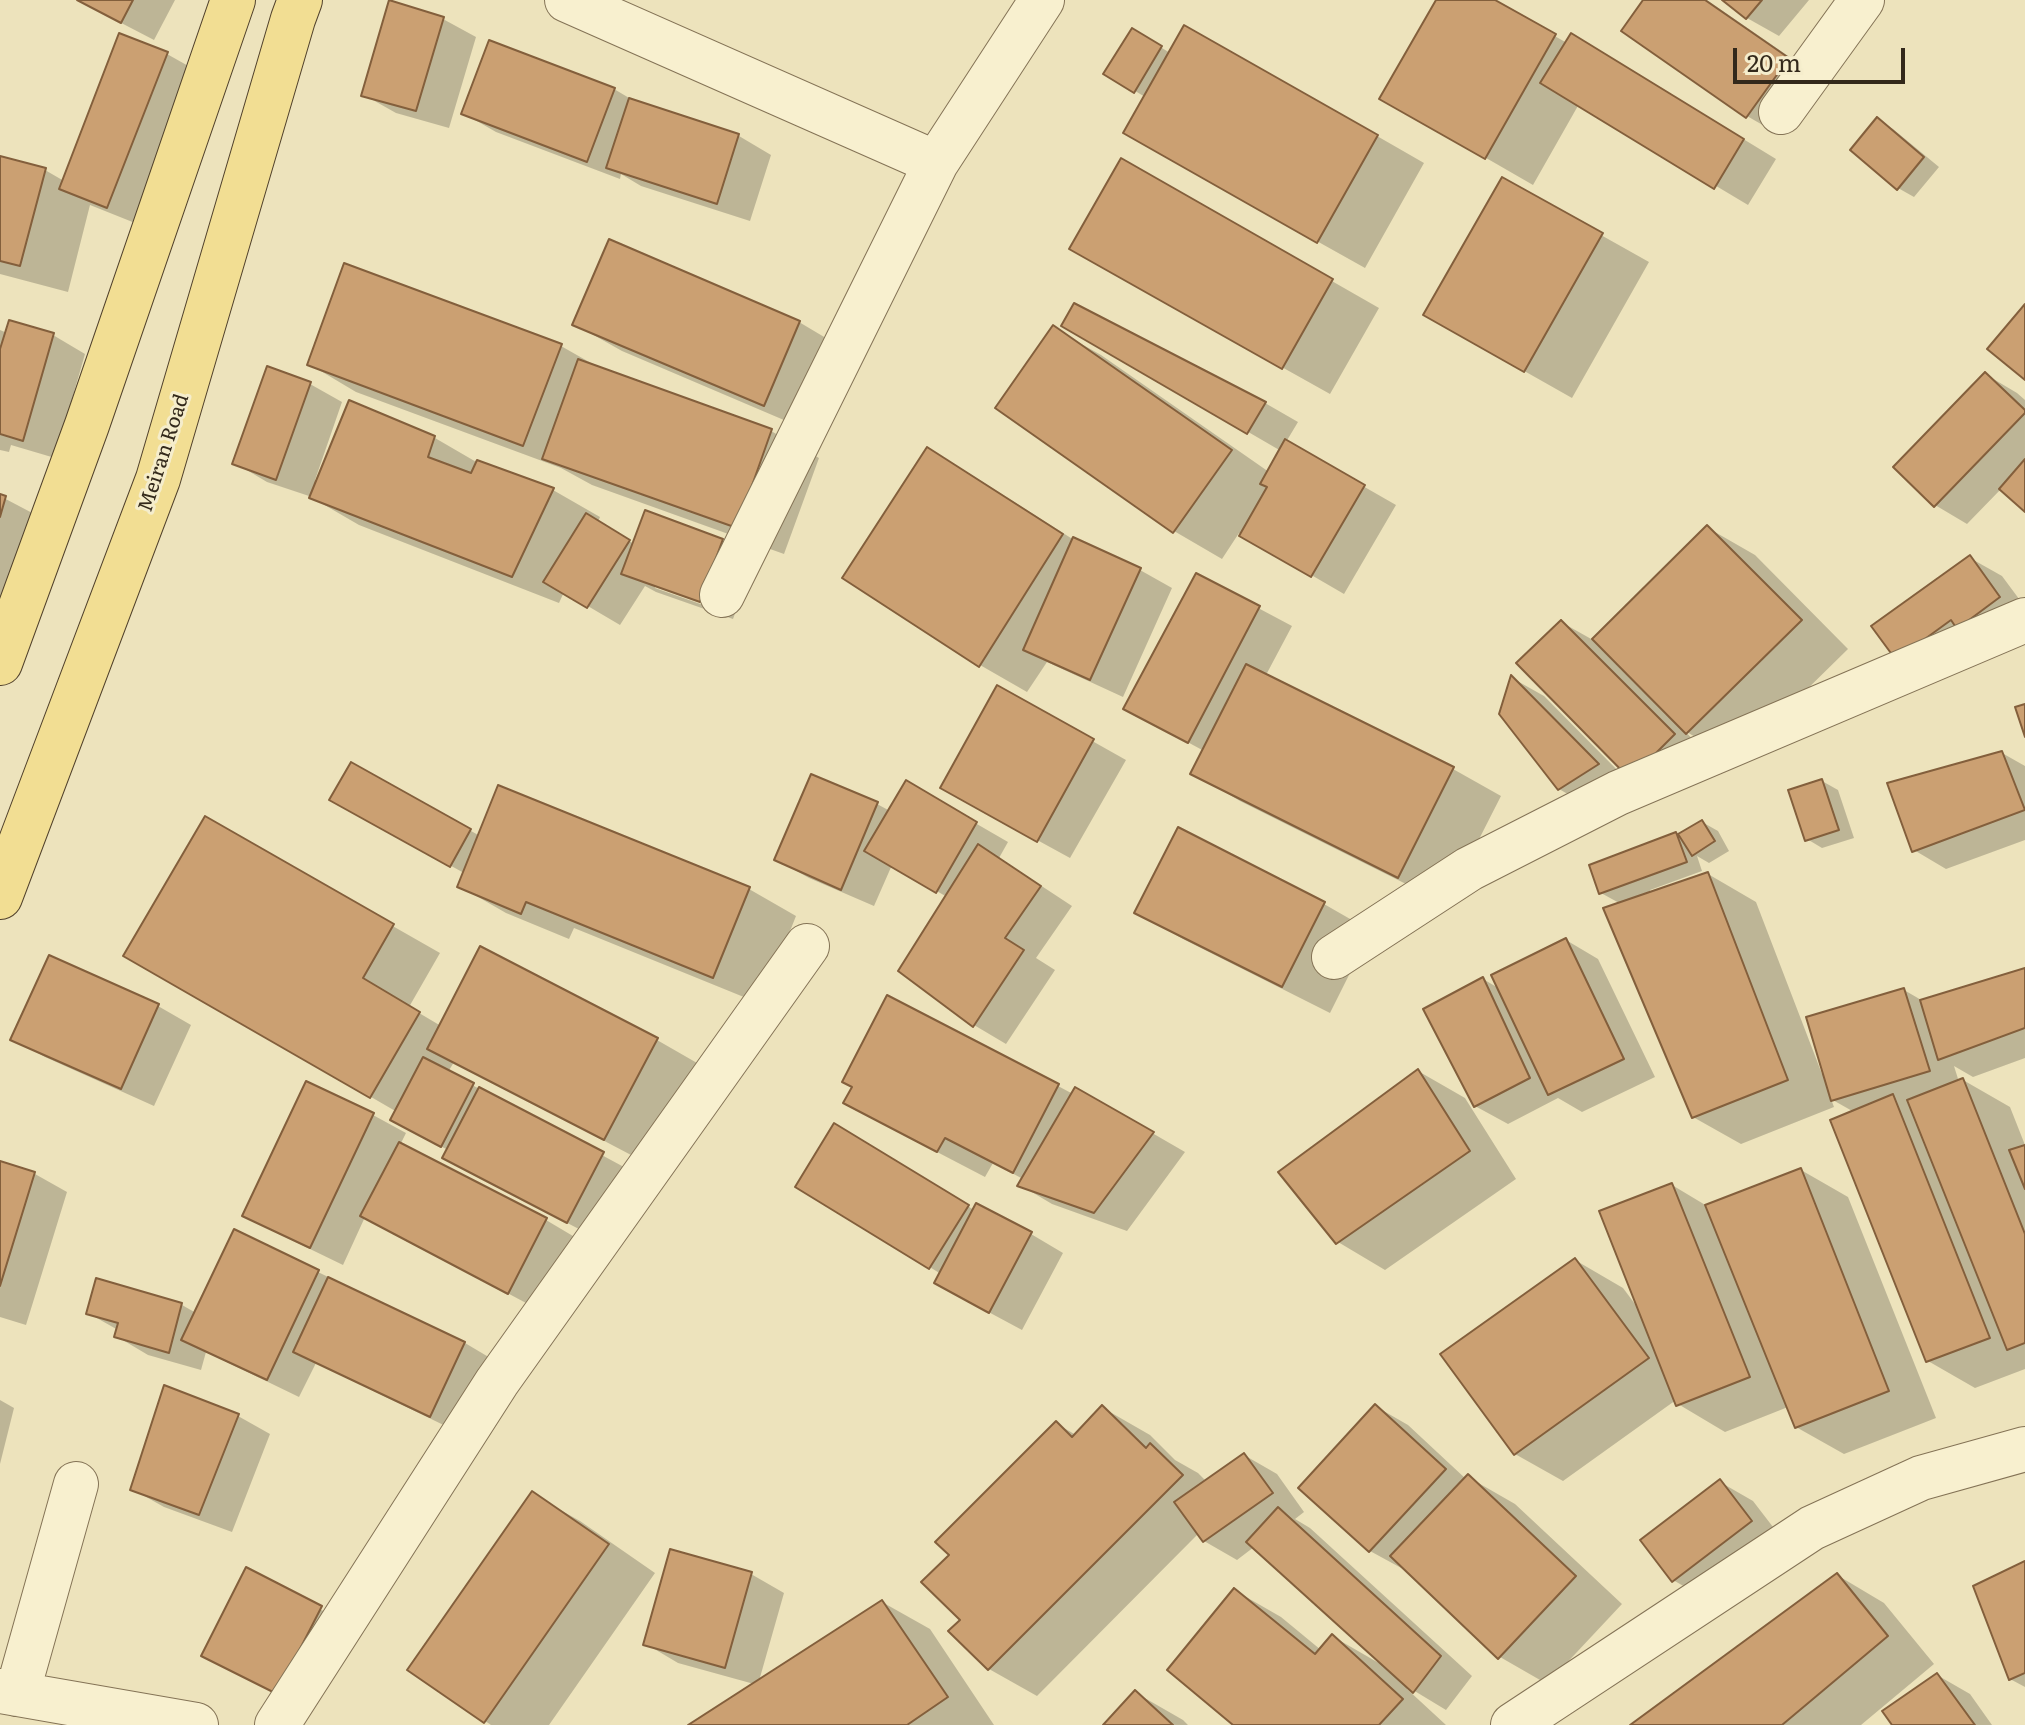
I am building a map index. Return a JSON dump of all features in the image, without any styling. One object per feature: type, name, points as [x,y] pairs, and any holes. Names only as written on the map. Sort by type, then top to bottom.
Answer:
[{"type":"main road","points":[[0,663],[87,425],[233,0]]},
{"type":"main road","name":"Meiran Road","points":[[0,897],[158,479],[300,0]]},
{"type":"street","points":[[567,0],[936,163]]},
{"type":"street","points":[[722,595],[936,163],[1042,0]]},
{"type":"street","points":[[1781,112],[1862,0]]},
{"type":"street","points":[[1334,957],[1469,869],[1618,793],[2025,620]]},
{"type":"street","points":[[277,1725],[497,1382],[807,946]]},
{"type":"street","points":[[1515,1724],[1812,1528],[1921,1478],[2025,1449]]},
{"type":"street","points":[[76,1484],[8,1692],[196,1725]]},
{"type":"building","points":[[77,0],[133,0],[121,23]]},
{"type":"building","points":[[389,0],[444,17],[416,111],[361,96]]},
{"type":"building","points":[[1436,0],[1495,0],[1556,34],[1485,159],[1379,99]]},
{"type":"building","points":[[1643,0],[1705,0],[1789,58],[1746,118],[1621,31]]},
{"type":"building","points":[[1722,0],[1762,0],[1746,19]]},
{"type":"building","points":[[1184,25],[1378,135],[1317,243],[1123,133]]},
{"type":"building","points":[[1132,28],[1162,46],[1134,93],[1103,74]]},
{"type":"building","points":[[119,33],[168,52],[107,208],[59,189]]},
{"type":"building","points":[[1571,33],[1744,139],[1714,189],[1540,83]]},
{"type":"building","points":[[489,40],[615,88],[587,162],[461,114]]},
{"type":"building","points":[[629,98],[739,134],[717,204],[606,168]]},
{"type":"building","points":[[1877,117],[1924,157],[1897,190],[1850,150]]},
{"type":"building","points":[[0,156],[46,168],[20,266],[0,261]]},
{"type":"building","points":[[1121,158],[1333,279],[1282,369],[1069,249]]},
{"type":"building","points":[[1502,177],[1603,233],[1524,372],[1423,315]]},
{"type":"building","points":[[609,239],[800,321],[764,406],[572,325]]},
{"type":"building","points":[[344,263],[562,344],[523,446],[307,365]]},
{"type":"building","points":[[1074,303],[1266,402],[1247,434],[1061,326]]},
{"type":"building","points":[[2025,304],[2025,380],[1987,349]]},
{"type":"building","points":[[9,320],[54,333],[23,441],[0,434],[0,349]]},
{"type":"building","points":[[1053,325],[1232,450],[1173,533],[995,408]]},
{"type":"building","points":[[578,359],[772,429],[737,528],[542,459]]},
{"type":"building","points":[[267,366],[311,382],[276,480],[232,464]]},
{"type":"building","points":[[1985,372],[2025,413],[1934,507],[1893,467]]},
{"type":"building","points":[[349,400],[435,436],[428,457],[471,473],[477,460],[554,488],[512,577],[309,498]]},
{"type":"building","points":[[1285,439],[1365,485],[1311,577],[1239,536],[1267,487],[1260,484]]},
{"type":"building","points":[[927,447],[1063,534],[979,667],[842,578]]},
{"type":"building","points":[[2025,459],[2025,512],[1999,489]]},
{"type":"building","points":[[0,494],[6,496],[0,517]]},
{"type":"building","points":[[645,510],[723,539],[700,602],[621,574]]},
{"type":"building","points":[[586,513],[630,540],[587,608],[543,582]]},
{"type":"building","points":[[1707,525],[1802,620],[1686,734],[1592,639]]},
{"type":"building","points":[[1073,537],[1141,568],[1090,680],[1023,650]]},
{"type":"building","points":[[1970,555],[2000,597],[1957,629],[1951,620],[1896,660],[1871,626]]},
{"type":"building","points":[[1196,573],[1260,606],[1188,743],[1123,709]]},
{"type":"building","points":[[1561,620],[1675,734],[1630,779],[1516,663]]},
{"type":"building","points":[[1246,664],[1454,767],[1398,878],[1190,774]]},
{"type":"building","points":[[1511,675],[1599,764],[1558,790],[1499,714]]},
{"type":"building","points":[[997,685],[1094,739],[1037,842],[940,788]]},
{"type":"building","points":[[2025,704],[2025,737],[2015,707]]},
{"type":"building","points":[[2002,751],[2025,810],[1912,852],[1887,783]]},
{"type":"building","points":[[351,762],[471,829],[450,867],[329,800]]},
{"type":"building","points":[[811,774],[878,802],[841,890],[774,860]]},
{"type":"building","points":[[1822,779],[1839,830],[1805,841],[1788,790]]},
{"type":"building","points":[[906,780],[977,822],[936,893],[864,851]]},
{"type":"building","points":[[498,785],[750,887],[713,978],[526,902],[521,914],[457,887]]},
{"type":"building","points":[[205,816],[394,924],[363,978],[420,1012],[370,1098],[123,956]]},
{"type":"building","points":[[1702,820],[1715,841],[1692,856],[1678,834]]},
{"type":"building","points":[[1178,827],[1325,902],[1282,987],[1134,913]]},
{"type":"building","points":[[1676,832],[1687,862],[1599,894],[1589,865]]},
{"type":"building","points":[[978,844],[1041,886],[1005,938],[1024,950],[973,1027],[898,971]]},
{"type":"building","points":[[1708,872],[1788,1080],[1692,1118],[1603,908]]},
{"type":"building","points":[[1566,938],[1624,1059],[1548,1095],[1491,975]]},
{"type":"building","points":[[480,946],[658,1038],[604,1140],[427,1049]]},
{"type":"building","points":[[49,955],[159,1004],[121,1089],[10,1040]]},
{"type":"building","points":[[2025,968],[2025,1028],[1938,1060],[1920,1000]]},
{"type":"building","points":[[1483,977],[1530,1078],[1474,1107],[1423,1009]]},
{"type":"building","points":[[1904,988],[1930,1071],[1831,1101],[1806,1017]]},
{"type":"building","points":[[887,995],[1059,1084],[1013,1173],[945,1138],[937,1152],[843,1103],[852,1087],[842,1082]]},
{"type":"building","points":[[423,1057],[474,1083],[441,1147],[390,1120]]},
{"type":"building","points":[[1418,1069],[1470,1151],[1336,1244],[1278,1172]]},
{"type":"building","points":[[1963,1078],[2025,1234],[2025,1343],[2007,1350],[1907,1100]]},
{"type":"building","points":[[306,1081],[374,1113],[310,1248],[242,1216]]},
{"type":"building","points":[[479,1087],[604,1152],[567,1223],[442,1158]]},
{"type":"building","points":[[1075,1087],[1154,1132],[1094,1213],[1017,1186]]},
{"type":"building","points":[[1893,1094],[1990,1338],[1926,1362],[1830,1120]]},
{"type":"building","points":[[834,1123],[969,1205],[929,1269],[795,1187]]},
{"type":"building","points":[[399,1142],[547,1218],[508,1294],[360,1216]]},
{"type":"building","points":[[2025,1145],[2025,1189],[2009,1150]]},
{"type":"building","points":[[0,1161],[35,1172],[0,1286]]},
{"type":"building","points":[[1801,1168],[1889,1391],[1795,1428],[1705,1205]]},
{"type":"building","points":[[1672,1183],[1750,1377],[1676,1406],[1599,1211]]},
{"type":"building","points":[[976,1203],[1032,1232],[989,1313],[934,1283]]},
{"type":"building","points":[[234,1229],[319,1270],[267,1380],[181,1340]]},
{"type":"building","points":[[1575,1258],[1649,1358],[1514,1455],[1440,1354]]},
{"type":"building","points":[[328,1277],[465,1342],[430,1417],[293,1352]]},
{"type":"building","points":[[96,1278],[182,1303],[169,1353],[114,1337],[118,1323],[86,1314]]},
{"type":"building","points":[[164,1385],[239,1414],[199,1515],[130,1490]]},
{"type":"building","points":[[1375,1404],[1446,1469],[1369,1552],[1298,1488]]},
{"type":"building","points":[[1102,1405],[1146,1448],[1150,1443],[1183,1475],[988,1670],[948,1631],[960,1620],[921,1582],[949,1555],[935,1542],[1056,1421],[1072,1437]]},
{"type":"building","points":[[1244,1453],[1273,1493],[1203,1542],[1174,1502]]},
{"type":"building","points":[[1468,1474],[1576,1576],[1498,1659],[1390,1556]]},
{"type":"building","points":[[1720,1479],[1752,1521],[1672,1582],[1640,1540]]},
{"type":"building","points":[[532,1491],[609,1544],[484,1723],[407,1670]]},
{"type":"building","points":[[1278,1507],[1441,1656],[1413,1693],[1246,1542]]},
{"type":"building","points":[[670,1549],[752,1572],[725,1668],[643,1645]]},
{"type":"building","points":[[2025,1561],[2025,1673],[2009,1680],[1973,1586]]},
{"type":"building","points":[[246,1567],[322,1606],[277,1694],[201,1656]]},
{"type":"building","points":[[1837,1573],[1888,1636],[1782,1725],[1630,1725]]},
{"type":"building","points":[[1234,1588],[1315,1654],[1332,1634],[1403,1699],[1379,1725],[1233,1725],[1167,1670]]},
{"type":"building","points":[[882,1600],[948,1697],[907,1725],[688,1725]]},
{"type":"building","points":[[1937,1673],[1975,1725],[1892,1725],[1882,1711]]},
{"type":"building","points":[[1135,1690],[1173,1725],[1103,1725]]}]
